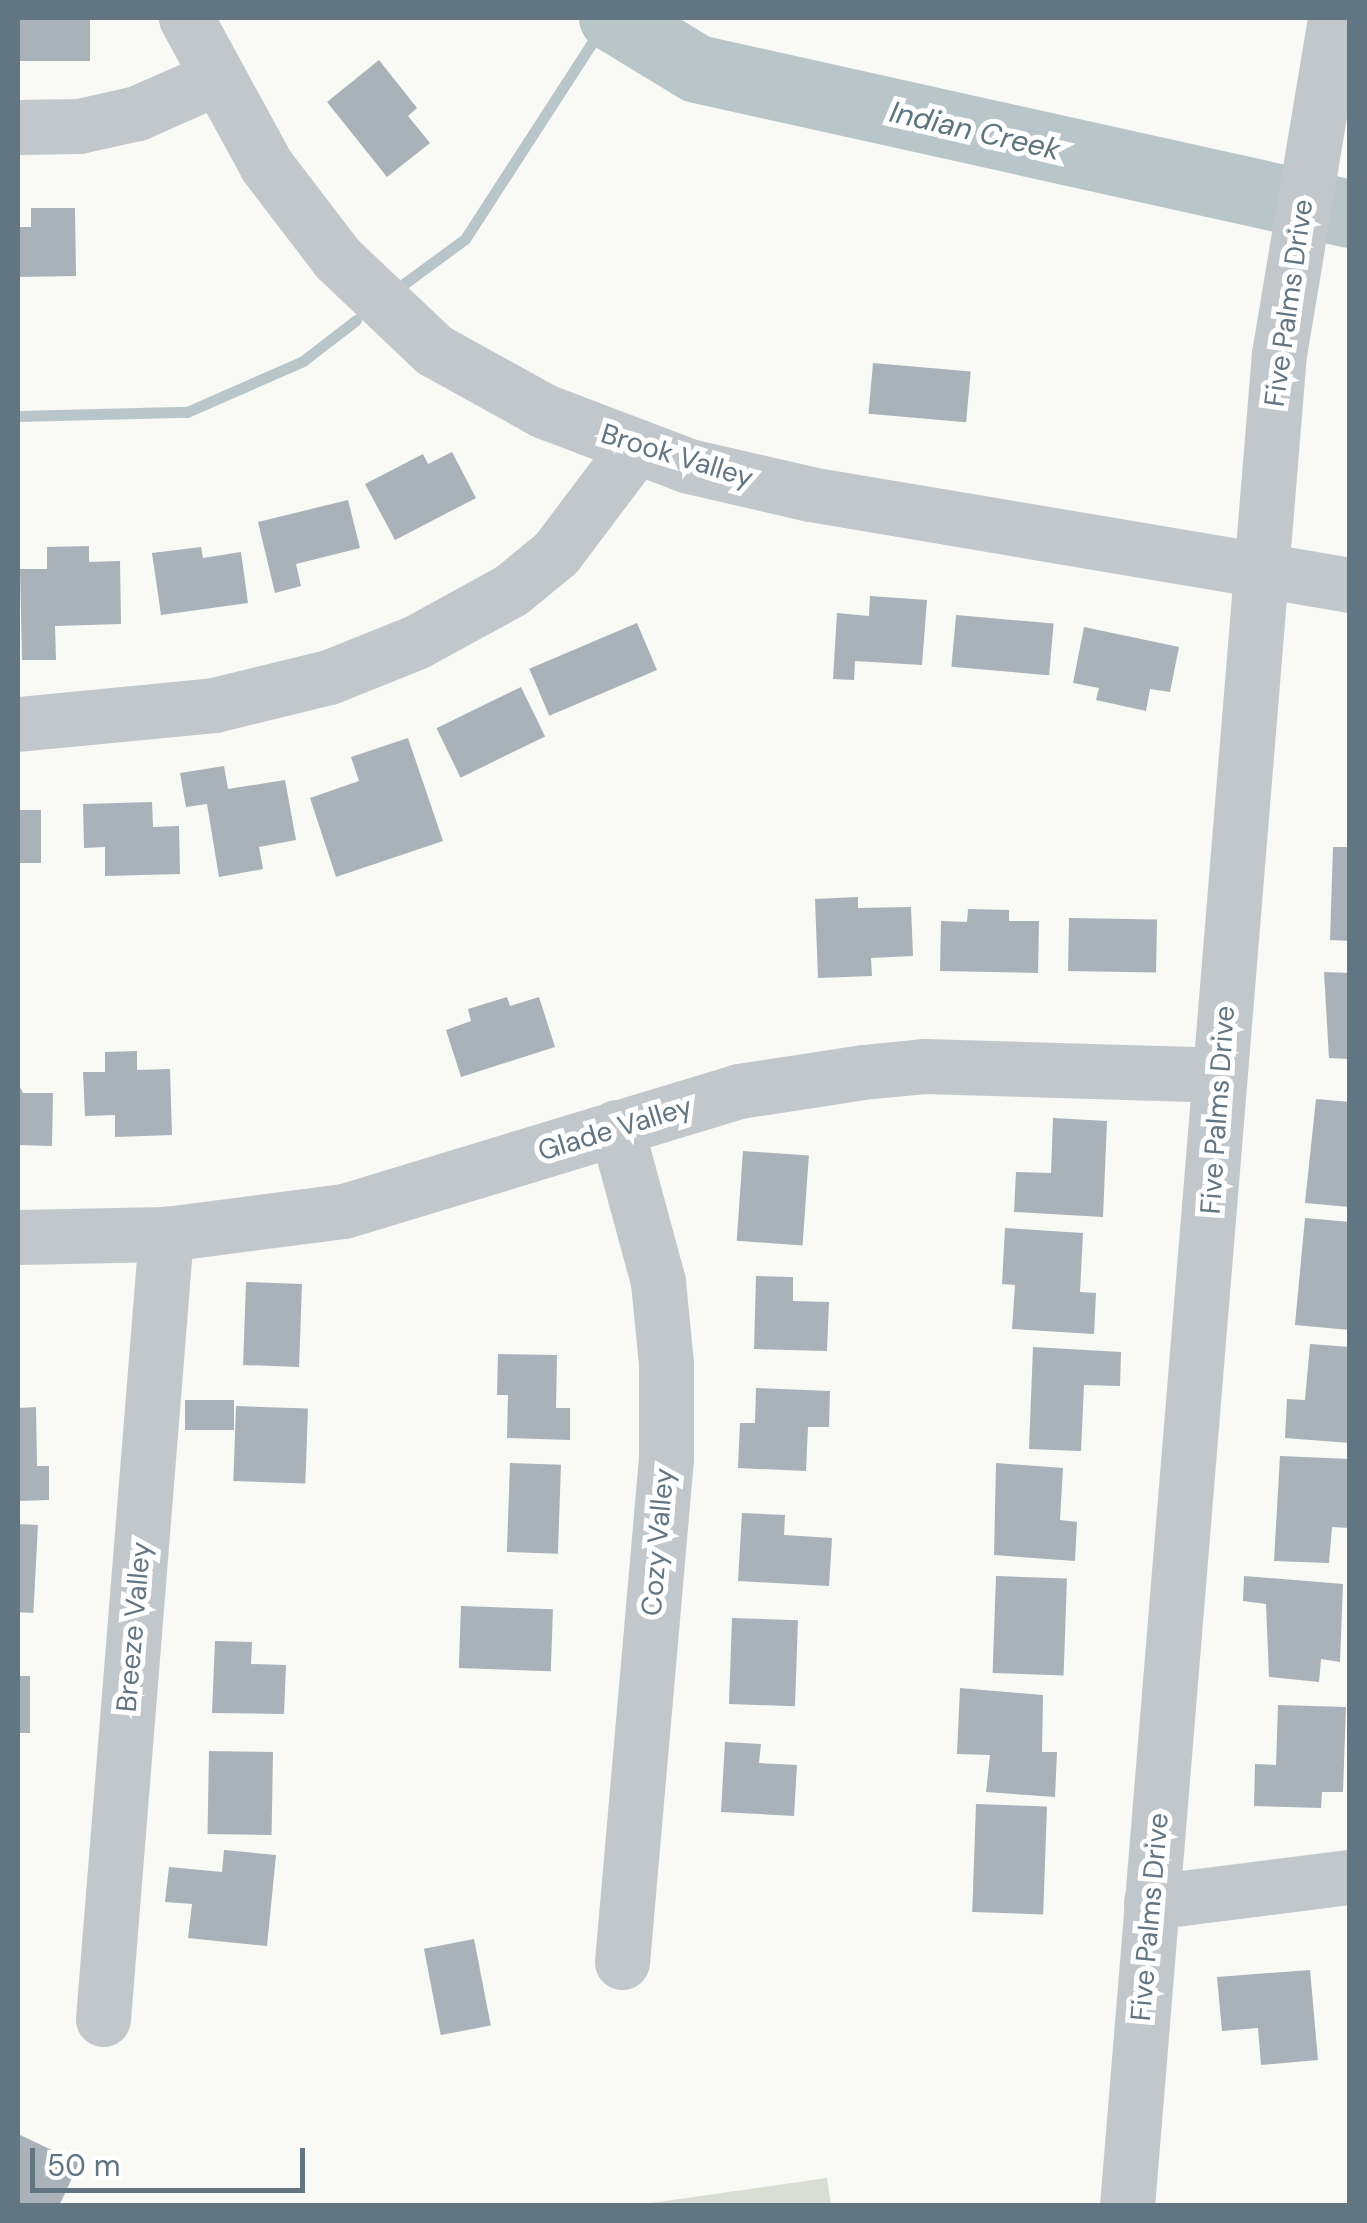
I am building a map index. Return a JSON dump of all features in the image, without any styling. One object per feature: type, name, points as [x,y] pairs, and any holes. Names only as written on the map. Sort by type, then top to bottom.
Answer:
[{"type":"street","name":"Brook Valley","points":[[186,18],[214,79],[300,213],[406,326],[477,378],[635,448],[810,494],[1350,585]]},
{"type":"street","name":"Five Palms Drive","points":[[1128,2206],[1260,569],[1292,269],[1329,103],[1335,18]]},
{"type":"street","points":[[18,127],[79,126],[138,113],[214,79]]},
{"type":"street","points":[[18,724],[214,704],[329,677],[416,642],[511,590],[556,553],[604,498],[635,448]]},
{"type":"street","name":"Glade Valley","points":[[18,1237],[166,1234],[379,1203],[739,1092],[924,1066],[1219,1075]]},
{"type":"street","name":"Cozy Valley","points":[[616,1127],[654,1264],[666,1363],[666,1458],[622,1962]]},
{"type":"street","name":"Breeze Valley","points":[[102,2019],[166,1234]]},
{"type":"street","points":[[1151,1902],[1350,1877]]},
{"type":"shaded area","points":[[827,2178],[831,2205],[637,2205]]},
{"type":"building","points":[[18,18],[90,18],[90,61],[18,61]]},
{"type":"building","points":[[379,60],[417,108],[408,116],[430,143],[387,177],[327,102]]},
{"type":"building","points":[[31,208],[75,208],[76,276],[18,277],[18,227],[31,227]]},
{"type":"building","points":[[873,363],[971,372],[966,422],[869,414]]},
{"type":"building","points":[[452,452],[476,498],[395,540],[365,484],[423,454],[428,464]]},
{"type":"building","points":[[348,500],[360,548],[296,564],[301,586],[275,593],[258,522]]},
{"type":"building","points":[[89,546],[89,562],[120,561],[121,624],[55,626],[56,660],[22,660],[20,569],[47,569],[47,547]]},
{"type":"building","points":[[201,547],[203,558],[241,552],[248,603],[161,615],[152,553]]},
{"type":"building","points":[[870,596],[927,600],[922,665],[855,661],[854,680],[833,679],[837,613],[869,616]]},
{"type":"building","points":[[956,615],[1054,624],[1049,675],[951,667]]},
{"type":"building","points":[[637,623],[657,670],[549,716],[529,669]]},
{"type":"building","points":[[1084,627],[1179,647],[1170,692],[1150,689],[1146,711],[1096,700],[1099,688],[1073,683]]},
{"type":"building","points":[[521,687],[545,736],[461,778],[437,728]]},
{"type":"building","points":[[408,738],[443,841],[336,877],[310,798],[359,781],[351,757]]},
{"type":"building","points":[[224,766],[228,789],[285,780],[296,840],[259,847],[263,869],[219,877],[207,804],[186,807],[180,773]]},
{"type":"building","points":[[152,802],[153,827],[179,826],[180,874],[105,876],[105,847],[84,848],[83,804]]},
{"type":"building","points":[[18,810],[41,810],[41,863],[18,863]]},
{"type":"building","points":[[1333,847],[1350,847],[1350,941],[1330,940]]},
{"type":"building","points":[[858,897],[858,908],[911,907],[913,956],[871,958],[872,976],[818,978],[815,899]]},
{"type":"building","points":[[968,909],[1009,910],[1009,921],[1039,921],[1038,973],[940,971],[941,921],[967,922]]},
{"type":"building","points":[[1069,918],[1157,920],[1156,973],[1068,971]]},
{"type":"building","points":[[1324,972],[1350,973],[1350,1059],[1329,1058]]},
{"type":"building","points":[[507,997],[510,1006],[539,997],[555,1047],[461,1077],[446,1030],[471,1021],[468,1009]]},
{"type":"building","points":[[137,1051],[137,1070],[170,1069],[172,1135],[115,1137],[115,1115],[85,1116],[83,1072],[105,1072],[105,1052]]},
{"type":"building","points":[[18,1083],[23,1093],[53,1093],[52,1146],[18,1145]]},
{"type":"building","points":[[1316,1099],[1350,1102],[1350,1207],[1305,1203]]},
{"type":"building","points":[[1053,1118],[1107,1121],[1103,1217],[1014,1212],[1016,1172],[1051,1173]]},
{"type":"building","points":[[743,1151],[809,1156],[803,1245],[737,1241]]},
{"type":"building","points":[[1305,1218],[1350,1222],[1350,1330],[1295,1325]]},
{"type":"building","points":[[1005,1228],[1083,1233],[1080,1292],[1096,1293],[1094,1334],[1012,1329],[1015,1285],[1002,1284]]},
{"type":"building","points":[[756,1276],[793,1277],[793,1301],[829,1302],[827,1351],[754,1349]]},
{"type":"building","points":[[246,1282],[302,1284],[299,1367],[243,1365]]},
{"type":"building","points":[[1310,1344],[1350,1347],[1350,1443],[1285,1438],[1287,1399],[1305,1400]]},
{"type":"building","points":[[1033,1347],[1121,1352],[1120,1386],[1084,1385],[1081,1451],[1029,1449]]},
{"type":"building","points":[[498,1354],[557,1355],[556,1408],[570,1408],[570,1440],[507,1438],[508,1395],[497,1395]]},
{"type":"building","points":[[756,1388],[830,1391],[829,1427],[808,1427],[806,1471],[738,1468],[740,1423],[755,1423]]},
{"type":"building","points":[[185,1400],[234,1400],[234,1430],[185,1430]]},
{"type":"building","points":[[236,1406],[308,1409],[305,1483],[233,1481]]},
{"type":"building","points":[[36,1407],[37,1466],[49,1466],[49,1500],[18,1501],[18,1408]]},
{"type":"building","points":[[1280,1456],[1350,1459],[1350,1528],[1332,1527],[1329,1563],[1274,1561]]},
{"type":"building","points":[[510,1463],[561,1465],[558,1554],[507,1552]]},
{"type":"building","points":[[996,1463],[1063,1468],[1060,1520],[1077,1522],[1075,1561],[994,1555]]},
{"type":"building","points":[[742,1513],[785,1515],[784,1535],[832,1538],[829,1586],[738,1581]]},
{"type":"building","points":[[18,1524],[38,1525],[33,1613],[18,1612]]},
{"type":"building","points":[[996,1576],[1067,1578],[1064,1675],[993,1673]]},
{"type":"building","points":[[1244,1576],[1343,1584],[1340,1662],[1321,1659],[1319,1682],[1269,1677],[1266,1604],[1243,1601]]},
{"type":"building","points":[[461,1606],[553,1609],[551,1671],[459,1668]]},
{"type":"building","points":[[732,1618],[798,1620],[795,1706],[729,1704]]},
{"type":"building","points":[[215,1641],[252,1642],[251,1664],[286,1665],[284,1714],[212,1713]]},
{"type":"building","points":[[18,1676],[30,1676],[30,1733],[18,1733]]},
{"type":"building","points":[[960,1688],[1043,1695],[1042,1752],[1057,1752],[1055,1797],[986,1792],[990,1755],[957,1754]]},
{"type":"building","points":[[1278,1705],[1346,1707],[1343,1792],[1322,1792],[1321,1808],[1254,1806],[1255,1764],[1276,1765]]},
{"type":"building","points":[[725,1742],[761,1744],[759,1763],[797,1765],[794,1816],[721,1812]]},
{"type":"building","points":[[209,1751],[273,1752],[272,1835],[208,1834]]},
{"type":"building","points":[[976,1804],[1047,1806],[1043,1914],[972,1912]]},
{"type":"building","points":[[224,1850],[276,1855],[267,1946],[188,1938],[192,1904],[165,1902],[169,1867],[222,1872]]},
{"type":"building","points":[[474,1939],[491,2025],[441,2035],[424,1949]]},
{"type":"building","points":[[1310,1970],[1318,2060],[1261,2065],[1258,2028],[1222,2031],[1217,1977]]},
{"type":"building","points":[[18,2134],[79,2163],[59,2206],[18,2206]]},
{"type":"waterway","points":[[405,283],[465,239],[608,18]]},
{"type":"waterway","name":"Indian Creek","points":[[613,18],[697,69],[1350,214]]},
{"type":"waterway","points":[[18,416],[187,412],[303,361],[356,320]]}]
